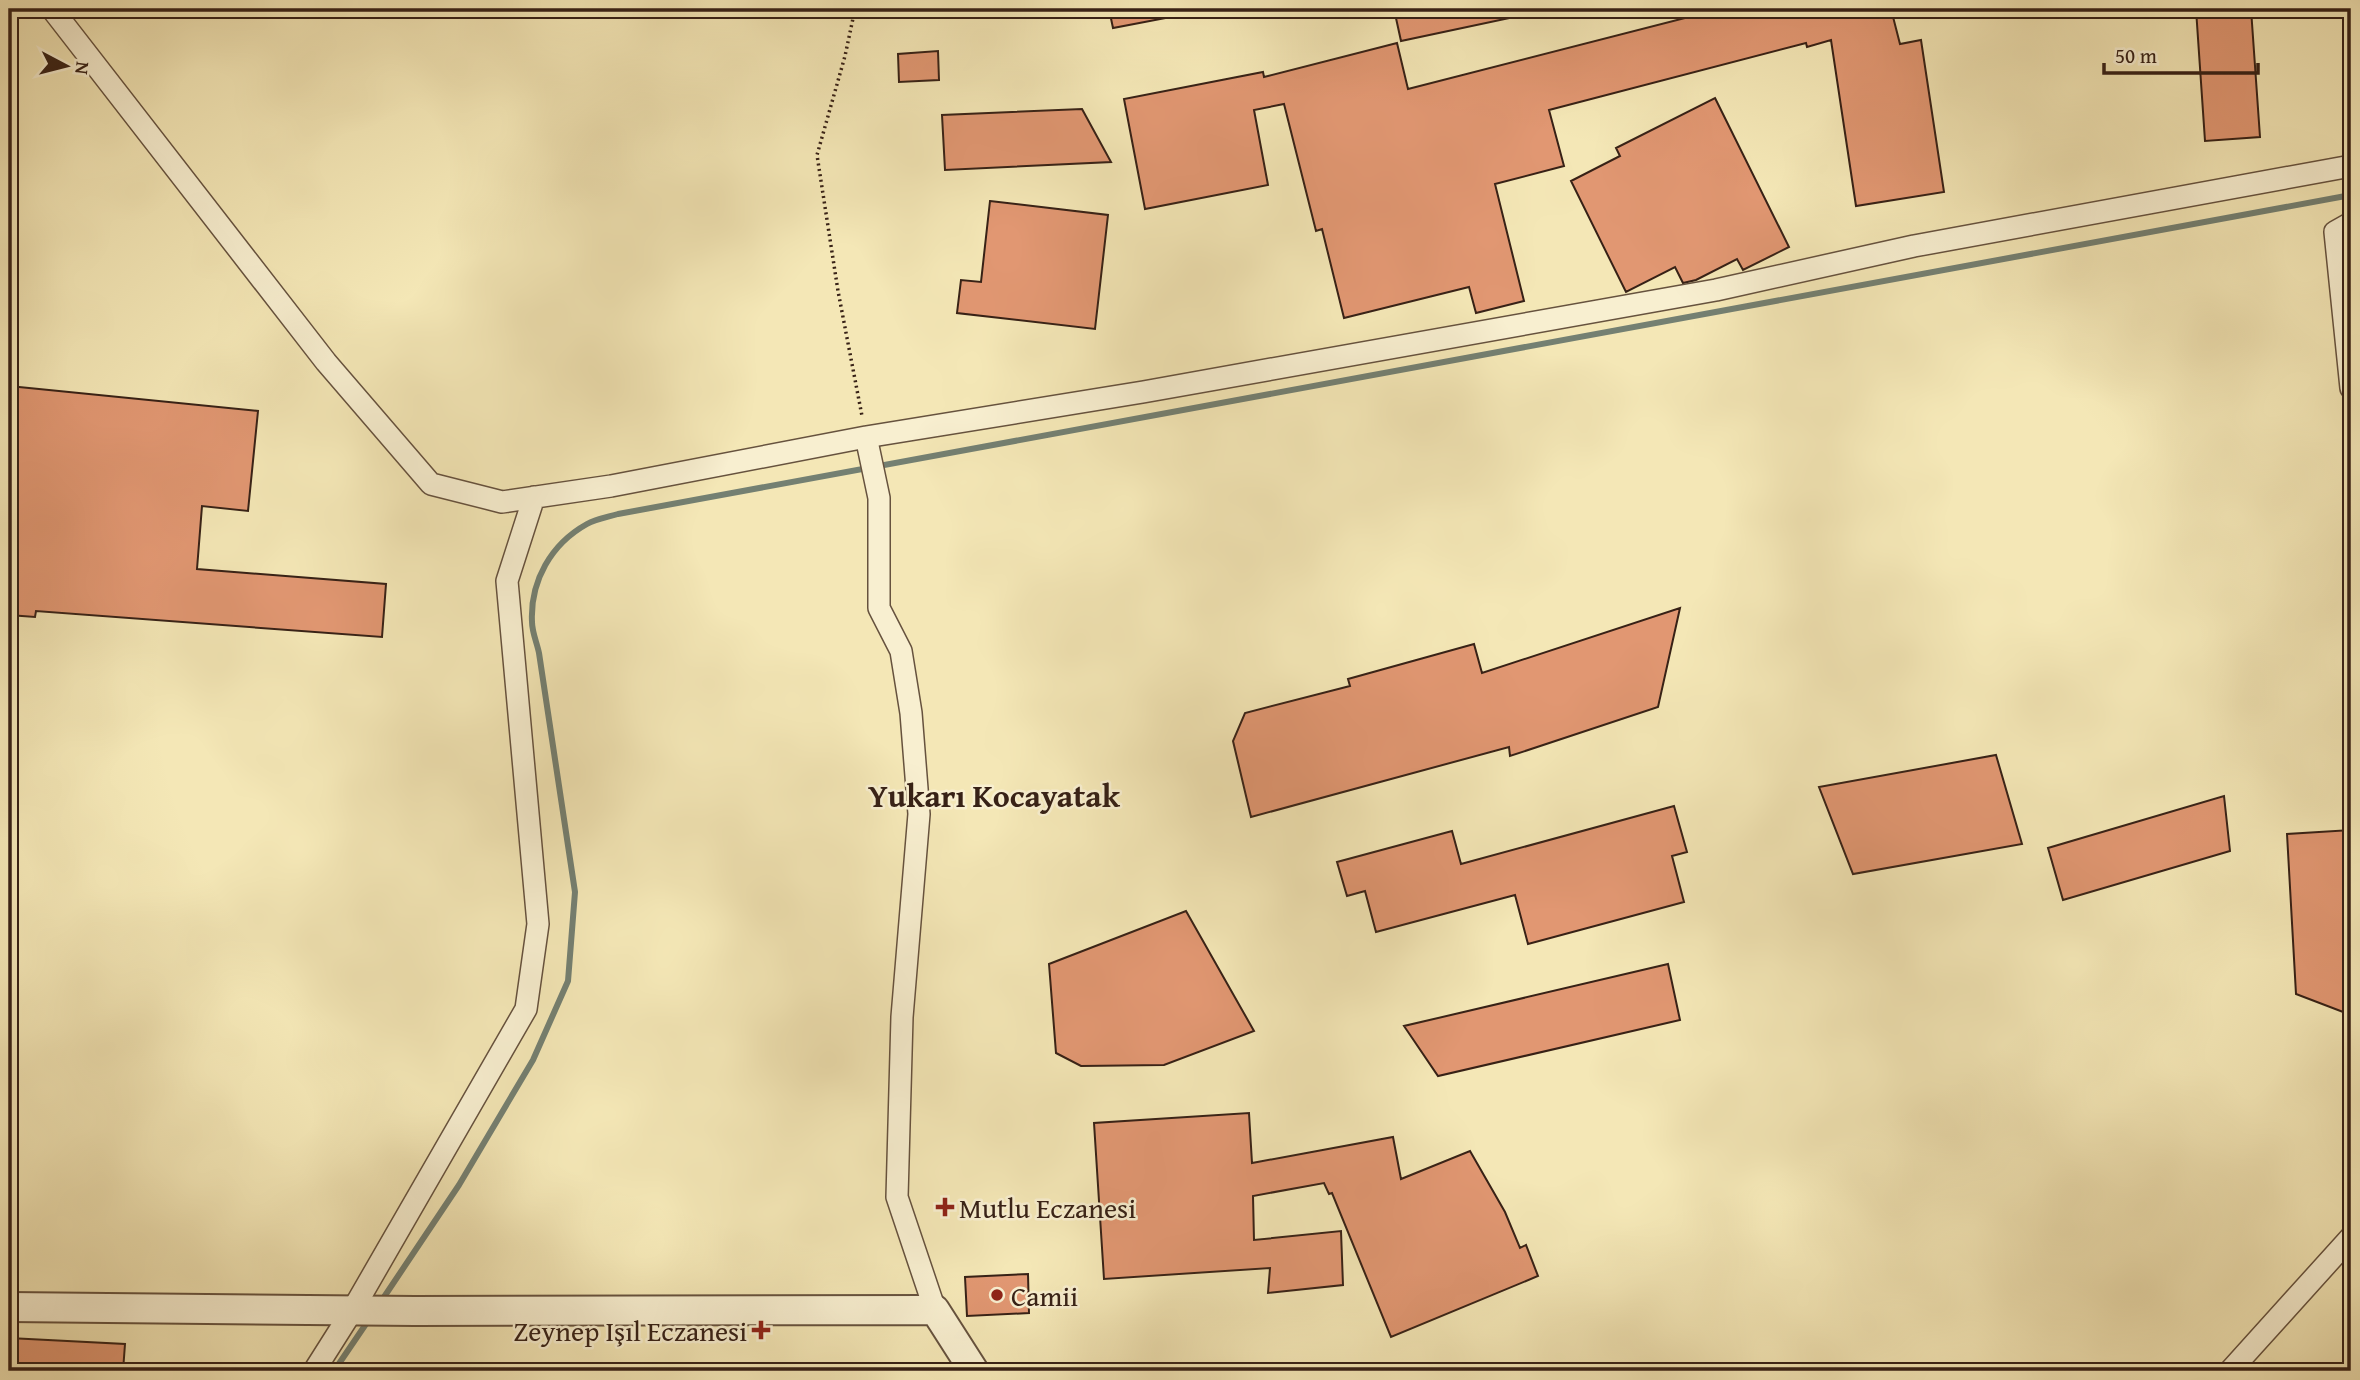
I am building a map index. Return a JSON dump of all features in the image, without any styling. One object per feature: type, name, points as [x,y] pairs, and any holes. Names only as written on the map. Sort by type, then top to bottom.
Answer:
[{"type":"street","points":[[52,9],[326,362],[431,484],[502,502],[611,486],[1716,290],[1914,246],[2351,166]]},
{"type":"street","points":[[2351,223],[2335,232],[2351,388]]},
{"type":"street","points":[[867,441],[878,498],[879,608],[901,651],[911,713],[919,814],[902,1017],[897,1197],[935,1310],[974,1371]]},
{"type":"street","points":[[314,1371],[352,1311],[526,1009],[538,924],[507,581],[534,497]]},
{"type":"street","points":[[2230,1371],[2351,1237]]},
{"type":"street","points":[[9,1307],[352,1311],[935,1310]]},
{"type":"path","points":[[855,9],[845,56],[817,155],[838,291],[867,441]]},
{"type":"building","points":[[1109,9],[1170,9],[1171,17],[1113,28]]},
{"type":"building","points":[[1394,9],[1518,9],[1519,16],[1401,41]]},
{"type":"building","points":[[1720,9],[1891,9],[1900,44],[1921,40],[1944,192],[1856,206],[1831,40],[1807,47],[1806,43],[1549,110],[1564,166],[1495,184],[1524,301],[1476,313],[1469,287],[1344,318],[1322,229],[1316,231],[1284,104],[1254,110],[1268,185],[1145,209],[1124,99],[1263,72],[1264,77],[1397,43],[1408,89]]},
{"type":"building","points":[[2196,9],[2251,9],[2260,137],[2205,141]]},
{"type":"building","points":[[938,51],[939,80],[899,82],[898,54]]},
{"type":"building","points":[[1715,98],[1789,247],[1743,270],[1737,259],[1696,280],[1683,283],[1675,267],[1626,292],[1571,181],[1620,156],[1616,148]]},
{"type":"building","points":[[1082,109],[1111,162],[945,170],[942,115]]},
{"type":"building","points":[[990,201],[1108,215],[1095,329],[957,313],[961,280],[981,282]]},
{"type":"building","points":[[9,386],[258,411],[248,511],[202,506],[197,569],[386,584],[382,637],[36,611],[35,617],[9,615]]},
{"type":"building","points":[[1680,608],[1658,707],[1510,756],[1509,747],[1251,817],[1233,741],[1245,713],[1350,686],[1348,679],[1474,644],[1482,673]]},
{"type":"building","points":[[1996,755],[2022,844],[1853,874],[1819,787]]},
{"type":"building","points":[[2224,796],[2230,851],[2063,900],[2048,848]]},
{"type":"building","points":[[1674,806],[1687,852],[1672,856],[1684,902],[1528,944],[1515,895],[1376,932],[1365,891],[1347,896],[1337,862],[1452,831],[1461,864]]},
{"type":"building","points":[[2351,830],[2351,1015],[2296,994],[2287,834]]},
{"type":"building","points":[[1186,911],[1254,1031],[1164,1065],[1081,1066],[1056,1053],[1049,964]]},
{"type":"building","points":[[1668,964],[1680,1020],[1438,1076],[1404,1026]]},
{"type":"building","points":[[1249,1113],[1252,1163],[1393,1137],[1401,1179],[1470,1151],[1505,1212],[1520,1248],[1526,1245],[1538,1276],[1391,1337],[1332,1193],[1329,1194],[1324,1183],[1253,1196],[1254,1240],[1341,1231],[1343,1285],[1268,1293],[1270,1268],[1104,1279],[1094,1123]]},
{"type":"building","name":"Camii","points":[[1028,1274],[1029,1313],[967,1316],[965,1277]]},
{"type":"building","points":[[9,1338],[125,1344],[123,1371],[9,1371]]},
{"type":"waterway","points":[[380,1303],[459,1185],[533,1060],[568,981],[575,892],[539,653],[532,626],[532,607],[545,565],[563,542],[587,524],[618,514],[2351,195]]},
{"type":"waterway","points":[[334,1371],[370,1318]]},
{"type":"place","name":"Mutlu Eczanesi","points":[[945,1207]]},
{"type":"place","name":"Camii","points":[[997,1295]]},
{"type":"place","name":"Zeynep Işıl Eczanesi","points":[[761,1330]]},
{"type":"district","name":"Yukarı Kocayatak","points":[[994,795]]}]
